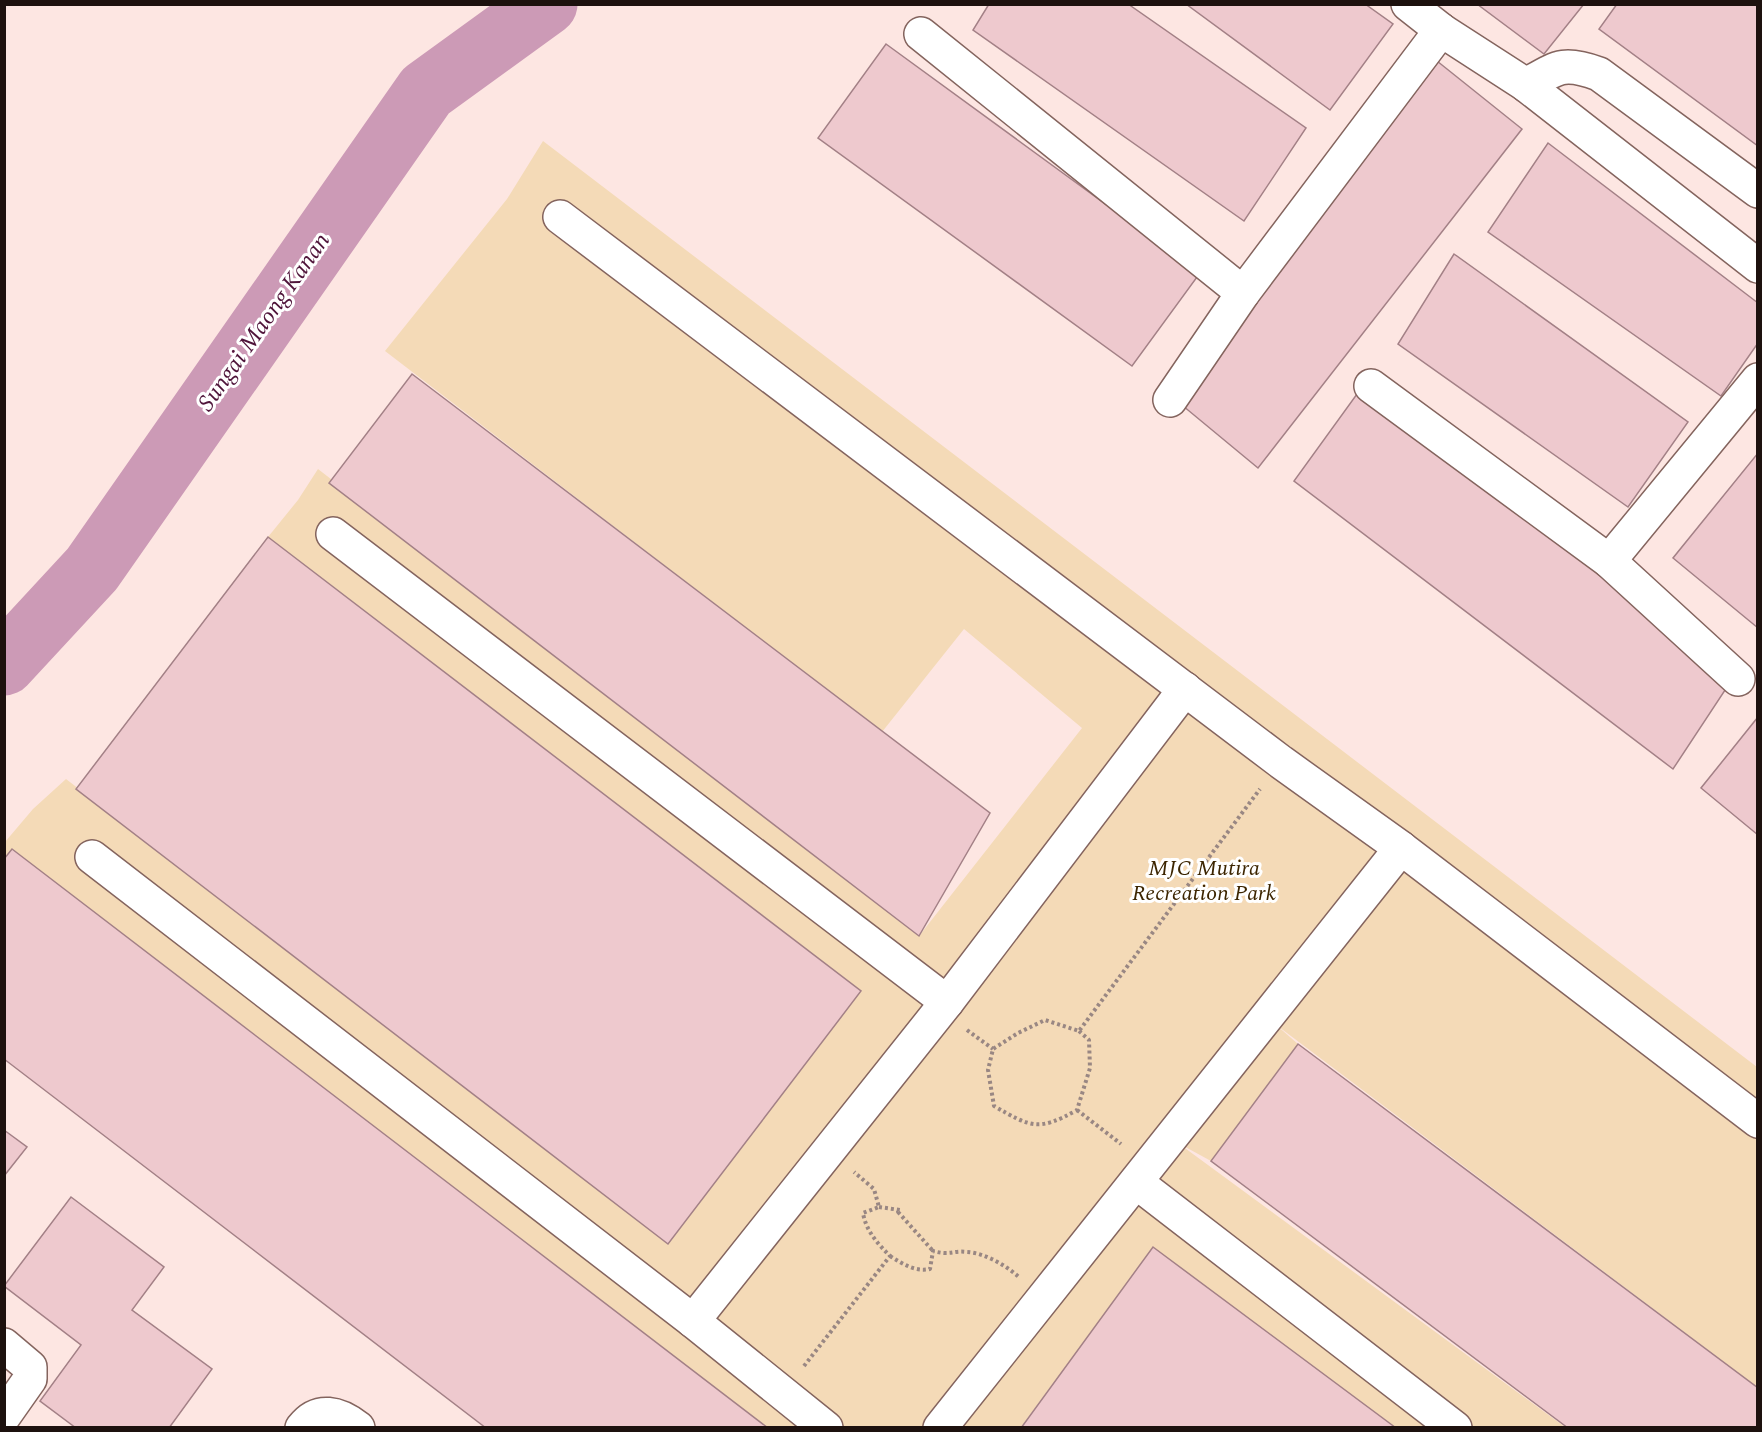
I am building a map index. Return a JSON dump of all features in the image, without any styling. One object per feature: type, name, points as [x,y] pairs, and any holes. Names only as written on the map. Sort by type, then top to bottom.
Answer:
[{"type":"street","points":[[1408,4],[1441,30],[1526,85],[1758,266]]},
{"type":"street","points":[[1170,400],[1244,293],[1441,30]]},
{"type":"street","points":[[921,34],[1244,293]]},
{"type":"street","points":[[1526,85],[1557,68],[1576,66],[1599,74],[1758,191]]},
{"type":"street","points":[[560,217],[1281,762],[1401,848],[1758,1121]]},
{"type":"street","points":[[1609,561],[1758,380]]},
{"type":"street","points":[[1371,386],[1609,561],[1737,679]]},
{"type":"street","points":[[333,534],[947,1002]]},
{"type":"street","points":[[693,1321],[947,1002],[1185,689]]},
{"type":"street","points":[[940,1428],[1401,848]]},
{"type":"street","points":[[92,857],[693,1321],[826,1428]]},
{"type":"street","points":[[1142,1173],[1455,1428]]},
{"type":"street","points":[[4,1344],[30,1367],[30,1379],[4,1416]]},
{"type":"street","points":[[302,1428],[309,1418],[325,1413],[344,1417],[358,1428]]},
{"type":"path","points":[[1080,1031],[1281,762]]},
{"type":"path","points":[[1045,1020],[1080,1031],[1089,1040],[1090,1068],[1077,1110],[1041,1126],[1019,1120],[994,1106],[987,1070],[993,1049],[1018,1032],[1045,1020]]},
{"type":"path","points":[[1077,1110],[1142,1173]]},
{"type":"path","points":[[827,1153],[874,1189],[879,1207]]},
{"type":"path","points":[[933,1251],[930,1269],[922,1270],[903,1264],[879,1245],[865,1224],[863,1213],[879,1207],[900,1210],[898,1212],[933,1251],[949,1255],[963,1251],[981,1254],[1006,1267],[1044,1297]]},
{"type":"path","points":[[783,1393],[891,1256]]},
{"type":"green space","name":"MJC Mutira Recreation Park","points":[[543,141],[1757,1067],[1757,1387],[1275,1024],[1298,1044],[1211,1161],[1178,1143],[1565,1427],[1389,1427],[1054,1382],[1021,1427],[720,1427],[5,874],[5,842],[33,809],[66,779],[668,1244],[860,991],[268,537],[298,500],[318,469],[919,936],[1082,728],[964,629],[882,732],[385,351],[507,199]]},
{"type":"building","points":[[989,4],[1128,4],[1306,128],[1244,221],[973,30]]},
{"type":"building","points":[[1186,4],[1365,4],[1393,24],[1330,110]]},
{"type":"building","points":[[1477,4],[1584,4],[1544,54]]},
{"type":"building","points":[[1617,4],[1754,4],[1758,7],[1758,146],[1599,29]]},
{"type":"building","points":[[886,44],[1200,273],[1132,366],[818,138]]},
{"type":"building","points":[[1437,61],[1522,129],[1258,468],[1177,401]]},
{"type":"building","points":[[1548,143],[1758,303],[1758,343],[1721,396],[1488,232]]},
{"type":"building","points":[[1454,254],[1688,422],[1628,507],[1398,344]]},
{"type":"building","points":[[412,374],[990,813],[919,936],[329,483]]},
{"type":"building","points":[[1357,394],[1737,672],[1673,769],[1294,481]]},
{"type":"building","points":[[1758,453],[1758,628],[1673,558]]},
{"type":"building","points":[[268,537],[861,991],[668,1244],[76,789]]},
{"type":"building","points":[[1758,717],[1758,835],[1701,788]]},
{"type":"building","points":[[12,849],[768,1428],[486,1428],[4,1059],[4,859]]},
{"type":"building","points":[[1298,1044],[1758,1388],[1758,1428],[1568,1428],[1211,1161]]},
{"type":"building","points":[[4,1130],[27,1147],[4,1176]]},
{"type":"building","points":[[71,1197],[164,1267],[132,1310],[212,1369],[169,1428],[76,1428],[40,1401],[81,1345],[4,1286]]},
{"type":"building","points":[[1153,1247],[1396,1428],[1021,1428]]},
{"type":"waterway","name":"Sungai Maong Kanan","points":[[4,664],[92,569],[426,91],[546,4]]}]
